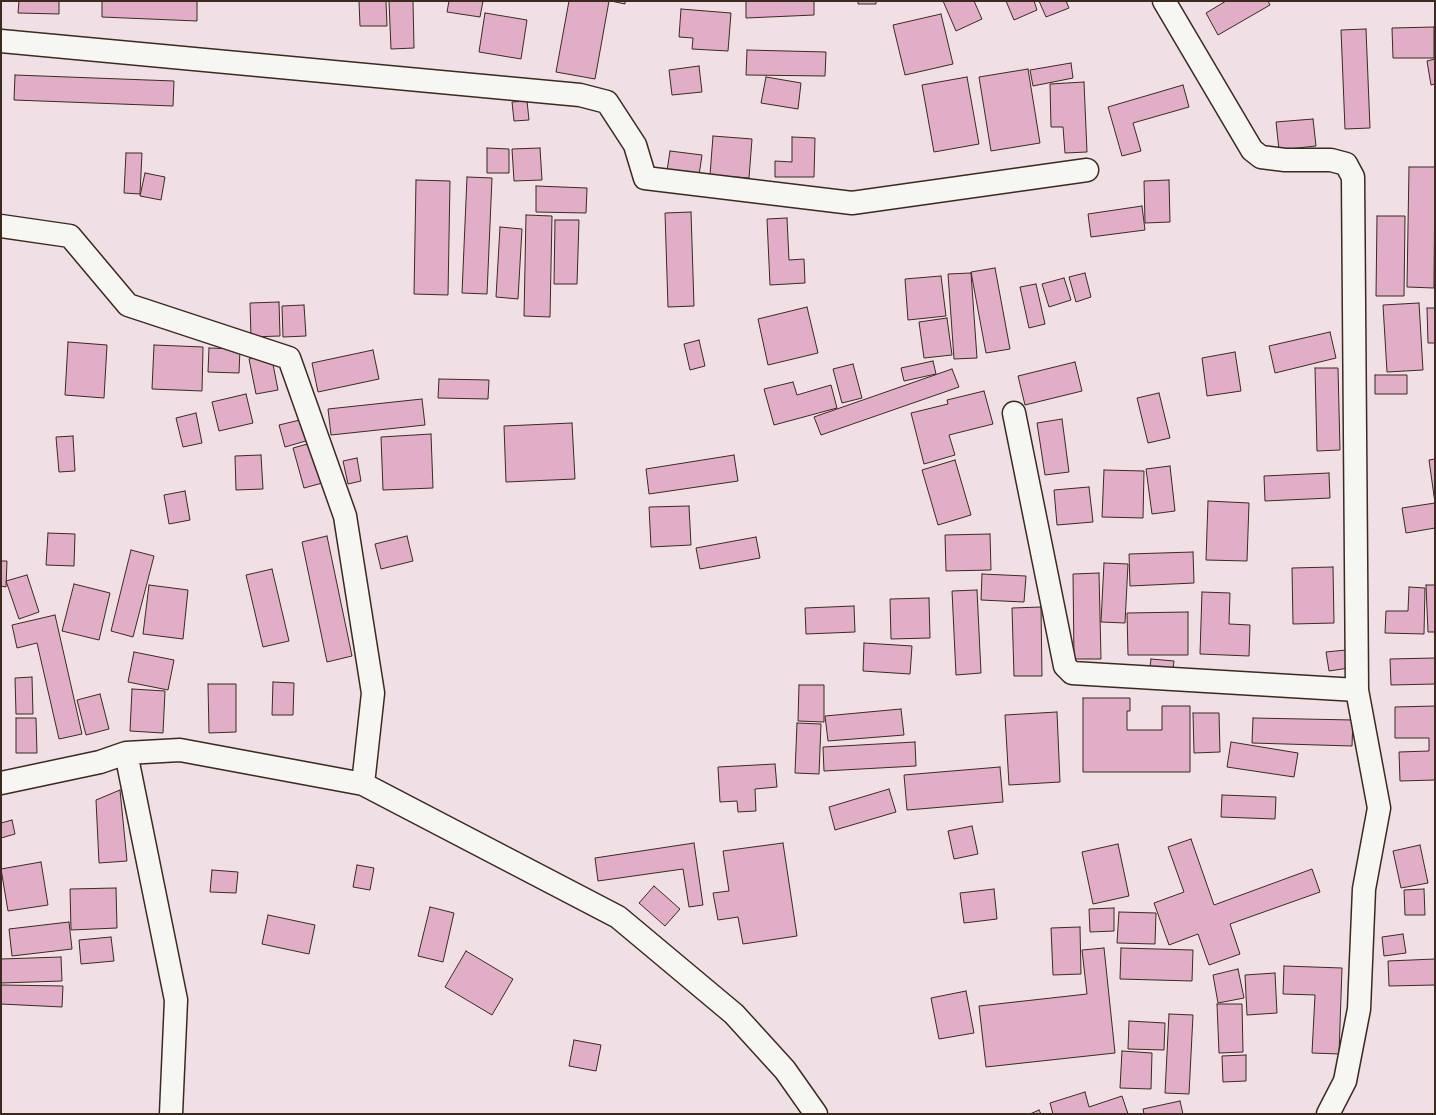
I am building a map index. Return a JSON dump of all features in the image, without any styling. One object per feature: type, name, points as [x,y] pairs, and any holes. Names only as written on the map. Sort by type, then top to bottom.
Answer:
[{"type":"street","points":[[1164,1],[1252,150],[1262,157],[1286,160],[1331,160],[1346,164],[1353,177],[1357,690],[1379,808],[1364,889],[1359,1009],[1345,1081],[1328,1114]]},
{"type":"street","points":[[1,41],[580,95],[607,102],[635,145],[645,178],[852,203],[1087,170]]},
{"type":"street","points":[[1,226],[70,236],[128,305],[289,358],[345,516],[373,693],[363,784]]},
{"type":"street","points":[[1014,413],[1064,666],[1072,673],[1357,690]]},
{"type":"street","points":[[1,783],[100,762],[126,753],[180,750],[363,784],[618,917],[734,1014],[785,1070],[816,1114]]},
{"type":"street","points":[[126,753],[176,1000],[171,1114]]},
{"type":"building","points":[[19,1],[59,1],[59,14],[18,13]]},
{"type":"building","points":[[102,1],[197,1],[197,21],[102,17]]},
{"type":"building","points":[[359,1],[386,1],[387,26],[360,26]]},
{"type":"building","points":[[389,1],[413,1],[414,48],[391,49]]},
{"type":"building","points":[[449,1],[483,1],[480,17],[447,12]]},
{"type":"building","points":[[569,1],[609,1],[595,79],[556,72]]},
{"type":"building","points":[[611,1],[625,1],[625,4]]},
{"type":"building","points":[[746,1],[814,1],[814,15],[746,18]]},
{"type":"building","points":[[858,1],[876,1],[876,4],[858,4]]},
{"type":"building","points":[[943,1],[974,1],[982,19],[956,31]]},
{"type":"building","points":[[1006,1],[1034,1],[1037,10],[1014,20]]},
{"type":"building","points":[[1039,1],[1066,1],[1069,8],[1046,17]]},
{"type":"building","points":[[1226,1],[1268,1],[1270,5],[1218,35],[1206,13]]},
{"type":"building","points":[[681,9],[731,13],[728,51],[692,49],[693,38],[679,37]]},
{"type":"building","points":[[485,13],[527,20],[521,59],[479,52]]},
{"type":"building","points":[[941,14],[953,64],[905,75],[893,25]]},
{"type":"building","points":[[1434,27],[1434,58],[1393,58],[1392,28]]},
{"type":"building","points":[[1366,29],[1370,128],[1345,129],[1341,30]]},
{"type":"building","points":[[747,50],[826,52],[825,76],[746,75]]},
{"type":"building","points":[[1435,59],[1435,84],[1431,85],[1427,61]]},
{"type":"building","points":[[1071,63],[1073,78],[1033,86],[1030,70]]},
{"type":"building","points":[[699,66],[702,92],[672,95],[669,70]]},
{"type":"building","points":[[1028,69],[1040,143],[991,151],[979,77]]},
{"type":"building","points":[[15,75],[174,81],[173,106],[14,100]]},
{"type":"building","points":[[766,77],[801,83],[798,109],[761,103]]},
{"type":"building","points":[[967,77],[979,144],[934,152],[922,85]]},
{"type":"building","points":[[1084,82],[1087,152],[1065,153],[1063,127],[1051,127],[1050,84]]},
{"type":"building","points":[[1183,85],[1189,107],[1133,123],[1141,151],[1122,156],[1108,107]]},
{"type":"building","points":[[527,101],[529,120],[514,121],[512,102]]},
{"type":"building","points":[[1313,119],[1316,146],[1279,150],[1276,122]]},
{"type":"building","points":[[713,136],[752,139],[749,178],[710,175]]},
{"type":"building","points":[[792,137],[815,138],[814,177],[775,177],[775,161],[792,162]]},
{"type":"building","points":[[487,148],[509,149],[509,173],[487,173]]},
{"type":"building","points":[[540,148],[542,180],[514,181],[512,149]]},
{"type":"building","points":[[670,151],[702,155],[699,175],[667,171]]},
{"type":"building","points":[[126,153],[142,153],[140,194],[124,193]]},
{"type":"building","points":[[1409,167],[1435,167],[1434,288],[1407,287]]},
{"type":"building","points":[[145,173],[165,177],[161,200],[140,196]]},
{"type":"building","points":[[467,177],[492,178],[487,294],[462,293]]},
{"type":"building","points":[[416,180],[450,181],[448,295],[414,294]]},
{"type":"building","points":[[1169,180],[1170,222],[1145,223],[1144,181]]},
{"type":"building","points":[[536,186],[587,188],[586,213],[536,212]]},
{"type":"building","points":[[1142,206],[1145,230],[1091,237],[1088,214]]},
{"type":"building","points":[[691,212],[694,306],[668,307],[665,213]]},
{"type":"building","points":[[526,215],[552,216],[550,317],[524,316]]},
{"type":"building","points":[[1377,216],[1405,216],[1404,296],[1376,296]]},
{"type":"building","points":[[787,218],[789,260],[804,259],[805,283],[770,285],[767,219]]},
{"type":"building","points":[[555,220],[579,220],[577,284],[554,284]]},
{"type":"building","points":[[500,227],[522,229],[518,299],[496,297]]},
{"type":"building","points":[[995,268],[1010,349],[986,353],[971,272]]},
{"type":"building","points":[[971,273],[977,358],[954,359],[948,274]]},
{"type":"building","points":[[1085,273],[1091,297],[1076,302],[1069,277]]},
{"type":"building","points":[[941,276],[946,316],[908,320],[905,279]]},
{"type":"building","points":[[1064,278],[1071,300],[1049,307],[1042,284]]},
{"type":"building","points":[[1036,284],[1045,324],[1029,328],[1020,287]]},
{"type":"building","points":[[279,302],[280,336],[251,337],[250,303]]},
{"type":"building","points":[[1419,303],[1423,370],[1387,372],[1383,305]]},
{"type":"building","points":[[304,305],[306,336],[283,337],[282,306]]},
{"type":"building","points":[[807,307],[818,353],[768,365],[758,319]]},
{"type":"building","points":[[1427,308],[1435,308],[1435,343],[1428,343]]},
{"type":"building","points":[[947,318],[952,355],[924,358],[919,322]]},
{"type":"building","points":[[1330,332],[1336,358],[1275,373],[1269,346]]},
{"type":"building","points":[[699,340],[705,366],[690,370],[684,344]]},
{"type":"building","points":[[68,342],[107,345],[104,398],[65,395]]},
{"type":"building","points":[[154,345],[203,347],[202,391],[152,389]]},
{"type":"building","points":[[209,348],[240,349],[239,373],[208,372]]},
{"type":"building","points":[[373,350],[379,379],[318,392],[312,363]]},
{"type":"building","points":[[1235,352],[1241,391],[1207,396],[1202,358]]},
{"type":"building","points":[[271,354],[278,390],[256,394],[249,359]]},
{"type":"building","points":[[933,361],[936,374],[904,381],[901,368]]},
{"type":"building","points":[[1075,362],[1082,391],[1025,405],[1018,376]]},
{"type":"building","points":[[853,364],[862,398],[842,403],[833,369]]},
{"type":"building","points":[[1315,368],[1338,368],[1340,450],[1317,451]]},
{"type":"building","points":[[952,369],[959,387],[821,435],[814,417]]},
{"type":"building","points":[[1375,375],[1407,375],[1407,394],[1375,394]]},
{"type":"building","points":[[439,379],[489,380],[488,399],[438,398]]},
{"type":"building","points":[[793,382],[797,395],[831,385],[837,408],[774,425],[764,389]]},
{"type":"building","points":[[984,391],[993,424],[949,435],[955,455],[924,464],[911,413],[948,404],[947,400]]},
{"type":"building","points":[[1159,393],[1170,438],[1148,443],[1137,398]]},
{"type":"building","points":[[246,394],[253,423],[219,431],[212,402]]},
{"type":"building","points":[[422,399],[425,425],[331,435],[328,409]]},
{"type":"building","points":[[196,413],[202,443],[183,447],[176,418]]},
{"type":"building","points":[[304,419],[309,440],[285,447],[279,425]]},
{"type":"building","points":[[1062,419],[1069,472],[1045,475],[1037,423]]},
{"type":"building","points":[[572,423],[575,479],[506,482],[504,426]]},
{"type":"building","points":[[431,434],[433,488],[383,490],[381,437]]},
{"type":"building","points":[[73,436],[75,471],[59,472],[56,437]]},
{"type":"building","points":[[315,442],[326,482],[304,488],[293,448]]},
{"type":"building","points":[[261,455],[263,489],[236,490],[235,456]]},
{"type":"building","points":[[734,455],[738,481],[649,494],[646,469]]},
{"type":"building","points":[[357,458],[361,481],[348,484],[343,461]]},
{"type":"building","points":[[1435,459],[1435,503],[1429,460]]},
{"type":"building","points":[[955,460],[971,515],[938,525],[922,470]]},
{"type":"building","points":[[1170,466],[1175,511],[1152,514],[1146,469]]},
{"type":"building","points":[[1104,470],[1144,471],[1143,518],[1102,517]]},
{"type":"building","points":[[1329,473],[1330,498],[1265,501],[1264,476]]},
{"type":"building","points":[[1089,487],[1093,522],[1057,525],[1054,490]]},
{"type":"building","points":[[185,491],[190,520],[169,524],[164,495]]},
{"type":"building","points":[[1208,501],[1249,503],[1247,561],[1206,560]]},
{"type":"building","points":[[1435,503],[1435,528],[1406,533],[1402,508]]},
{"type":"building","points":[[689,506],[691,545],[651,547],[649,507]]},
{"type":"building","points":[[48,533],[75,534],[74,566],[46,565]]},
{"type":"building","points":[[990,534],[991,570],[946,571],[945,535]]},
{"type":"building","points":[[327,536],[352,656],[327,662],[302,542]]},
{"type":"building","points":[[407,536],[413,561],[381,569],[375,544]]},
{"type":"building","points":[[756,537],[760,558],[700,569],[696,548]]},
{"type":"building","points":[[131,550],[154,556],[133,637],[111,631]]},
{"type":"building","points":[[1193,552],[1194,583],[1130,586],[1129,554]]},
{"type":"building","points":[[1,561],[7,561],[6,587],[1,586]]},
{"type":"building","points":[[1104,563],[1128,564],[1125,623],[1101,622]]},
{"type":"building","points":[[1333,567],[1334,623],[1293,624],[1292,568]]},
{"type":"building","points":[[272,569],[289,641],[263,647],[246,575]]},
{"type":"building","points":[[1099,573],[1101,659],[1074,659],[1073,574]]},
{"type":"building","points":[[982,574],[1026,576],[1024,602],[981,600]]},
{"type":"building","points":[[27,575],[39,612],[19,619],[6,581]]},
{"type":"building","points":[[74,584],[110,593],[99,640],[62,631]]},
{"type":"building","points":[[149,585],[188,590],[183,639],[143,634]]},
{"type":"building","points":[[1426,585],[1435,585],[1435,632],[1428,632]]},
{"type":"building","points":[[1409,587],[1425,588],[1424,634],[1385,633],[1386,611],[1408,611]]},
{"type":"building","points":[[977,590],[981,673],[956,675],[952,591]]},
{"type":"building","points":[[1202,592],[1230,593],[1229,624],[1250,625],[1249,656],[1200,654]]},
{"type":"building","points":[[929,598],[930,638],[891,639],[890,599]]},
{"type":"building","points":[[854,606],[855,632],[806,634],[805,608]]},
{"type":"building","points":[[1041,607],[1042,676],[1014,676],[1012,608]]},
{"type":"building","points":[[1188,612],[1188,655],[1128,655],[1127,613]]},
{"type":"building","points":[[55,615],[82,734],[59,739],[37,643],[17,648],[12,625]]},
{"type":"building","points":[[864,643],[912,646],[910,674],[863,671]]},
{"type":"building","points":[[1346,650],[1349,668],[1329,671],[1326,652]]},
{"type":"building","points":[[134,652],[174,660],[168,690],[128,682]]},
{"type":"building","points":[[1435,658],[1435,684],[1391,685],[1390,659]]},
{"type":"building","points":[[1151,659],[1174,661],[1172,676],[1149,674]]},
{"type":"building","points":[[32,677],[33,714],[16,714],[15,678]]},
{"type":"building","points":[[273,682],[294,683],[293,715],[272,715]]},
{"type":"building","points":[[208,684],[236,684],[236,732],[209,733]]},
{"type":"building","points":[[799,685],[824,685],[824,722],[798,721]]},
{"type":"building","points":[[132,689],[165,691],[163,733],[130,731]]},
{"type":"building","points":[[100,694],[109,729],[86,735],[77,700]]},
{"type":"building","points":[[1083,698],[1130,698],[1130,711],[1127,711],[1127,730],[1162,730],[1162,706],[1190,706],[1190,772],[1083,772]]},
{"type":"building","points":[[1435,706],[1435,780],[1400,781],[1399,752],[1429,751],[1429,738],[1395,738],[1395,707]]},
{"type":"building","points":[[901,709],[904,735],[828,741],[825,716]]},
{"type":"building","points":[[1057,712],[1060,782],[1009,785],[1005,715]]},
{"type":"building","points":[[1193,713],[1219,713],[1220,752],[1194,753]]},
{"type":"building","points":[[16,718],[36,718],[37,753],[16,753]]},
{"type":"building","points":[[1253,718],[1353,720],[1352,746],[1252,743]]},
{"type":"building","points":[[797,723],[821,724],[819,774],[795,773]]},
{"type":"building","points":[[915,742],[916,766],[824,771],[823,747]]},
{"type":"building","points":[[1231,742],[1298,753],[1294,777],[1227,767]]},
{"type":"building","points":[[775,764],[777,787],[755,789],[756,811],[738,812],[737,801],[720,802],[718,767]]},
{"type":"building","points":[[1000,767],[1003,802],[907,810],[904,775]]},
{"type":"building","points":[[889,789],[896,812],[835,830],[829,807]]},
{"type":"building","points":[[120,790],[127,861],[99,863],[96,800]]},
{"type":"building","points":[[1222,795],[1276,797],[1275,819],[1221,817]]},
{"type":"building","points":[[12,820],[15,834],[1,838],[1,823]]},
{"type":"building","points":[[972,826],[978,854],[954,859],[948,831]]},
{"type":"building","points":[[1191,839],[1214,905],[1312,869],[1320,892],[1230,924],[1240,954],[1209,965],[1198,934],[1169,945],[1154,903],[1184,892],[1168,847]]},
{"type":"building","points":[[694,843],[703,905],[689,907],[683,869],[598,881],[595,858]]},
{"type":"building","points":[[783,843],[797,936],[743,944],[738,917],[718,920],[713,893],[729,891],[723,851]]},
{"type":"building","points":[[1118,844],[1129,896],[1093,904],[1082,852]]},
{"type":"building","points":[[1420,845],[1428,883],[1401,888],[1393,851]]},
{"type":"building","points":[[41,862],[48,905],[8,911],[1,869]]},
{"type":"building","points":[[357,865],[374,868],[370,890],[353,887]]},
{"type":"building","points":[[212,870],[238,872],[236,893],[210,892]]},
{"type":"building","points":[[654,886],[680,909],[665,926],[639,903]]},
{"type":"building","points":[[116,888],[117,928],[71,930],[70,889]]},
{"type":"building","points":[[994,889],[997,919],[964,923],[960,893]]},
{"type":"building","points":[[1424,889],[1425,915],[1405,915],[1404,890]]},
{"type":"building","points":[[430,907],[454,913],[443,962],[418,956]]},
{"type":"building","points":[[1114,908],[1114,931],[1090,932],[1089,909]]},
{"type":"building","points":[[1119,912],[1156,913],[1155,944],[1117,943]]},
{"type":"building","points":[[268,915],[315,925],[309,954],[262,944]]},
{"type":"building","points":[[69,922],[72,949],[12,956],[9,929]]},
{"type":"building","points":[[1080,927],[1081,974],[1053,975],[1051,928]]},
{"type":"building","points":[[1403,934],[1406,953],[1384,956],[1382,937]]},
{"type":"building","points":[[111,937],[114,961],[81,964],[79,940]]},
{"type":"building","points":[[1104,948],[1115,1053],[986,1067],[979,1006],[1087,994],[1082,950]]},
{"type":"building","points":[[1121,948],[1193,950],[1192,981],[1120,979]]},
{"type":"building","points":[[466,951],[513,979],[492,1015],[445,987]]},
{"type":"building","points":[[61,957],[62,981],[1,983],[1,959]]},
{"type":"building","points":[[1435,959],[1435,985],[1389,986],[1388,961]]},
{"type":"building","points":[[1284,966],[1342,968],[1339,1054],[1312,1053],[1315,995],[1283,994]]},
{"type":"building","points":[[1238,969],[1244,998],[1218,1003],[1213,975]]},
{"type":"building","points":[[1275,973],[1277,1013],[1247,1015],[1245,975]]},
{"type":"building","points":[[1,985],[63,986],[62,1007],[1,1004]]},
{"type":"building","points":[[966,991],[974,1033],[939,1039],[931,998]]},
{"type":"building","points":[[1217,1004],[1242,1004],[1243,1052],[1219,1053]]},
{"type":"building","points":[[1169,1014],[1193,1015],[1189,1094],[1165,1093]]},
{"type":"building","points":[[1129,1021],[1165,1023],[1164,1050],[1128,1049]]},
{"type":"building","points":[[574,1040],[601,1045],[596,1071],[569,1066]]},
{"type":"building","points":[[1122,1051],[1152,1053],[1151,1089],[1120,1088]]},
{"type":"building","points":[[1246,1055],[1246,1081],[1223,1082],[1222,1056]]},
{"type":"building","points":[[1085,1092],[1089,1107],[1122,1096],[1128,1114],[1053,1114],[1050,1103]]},
{"type":"building","points":[[1180,1101],[1183,1114],[1144,1114],[1143,1109]]},
{"type":"building","points":[[1039,1110],[1041,1114],[1030,1114]]}]
